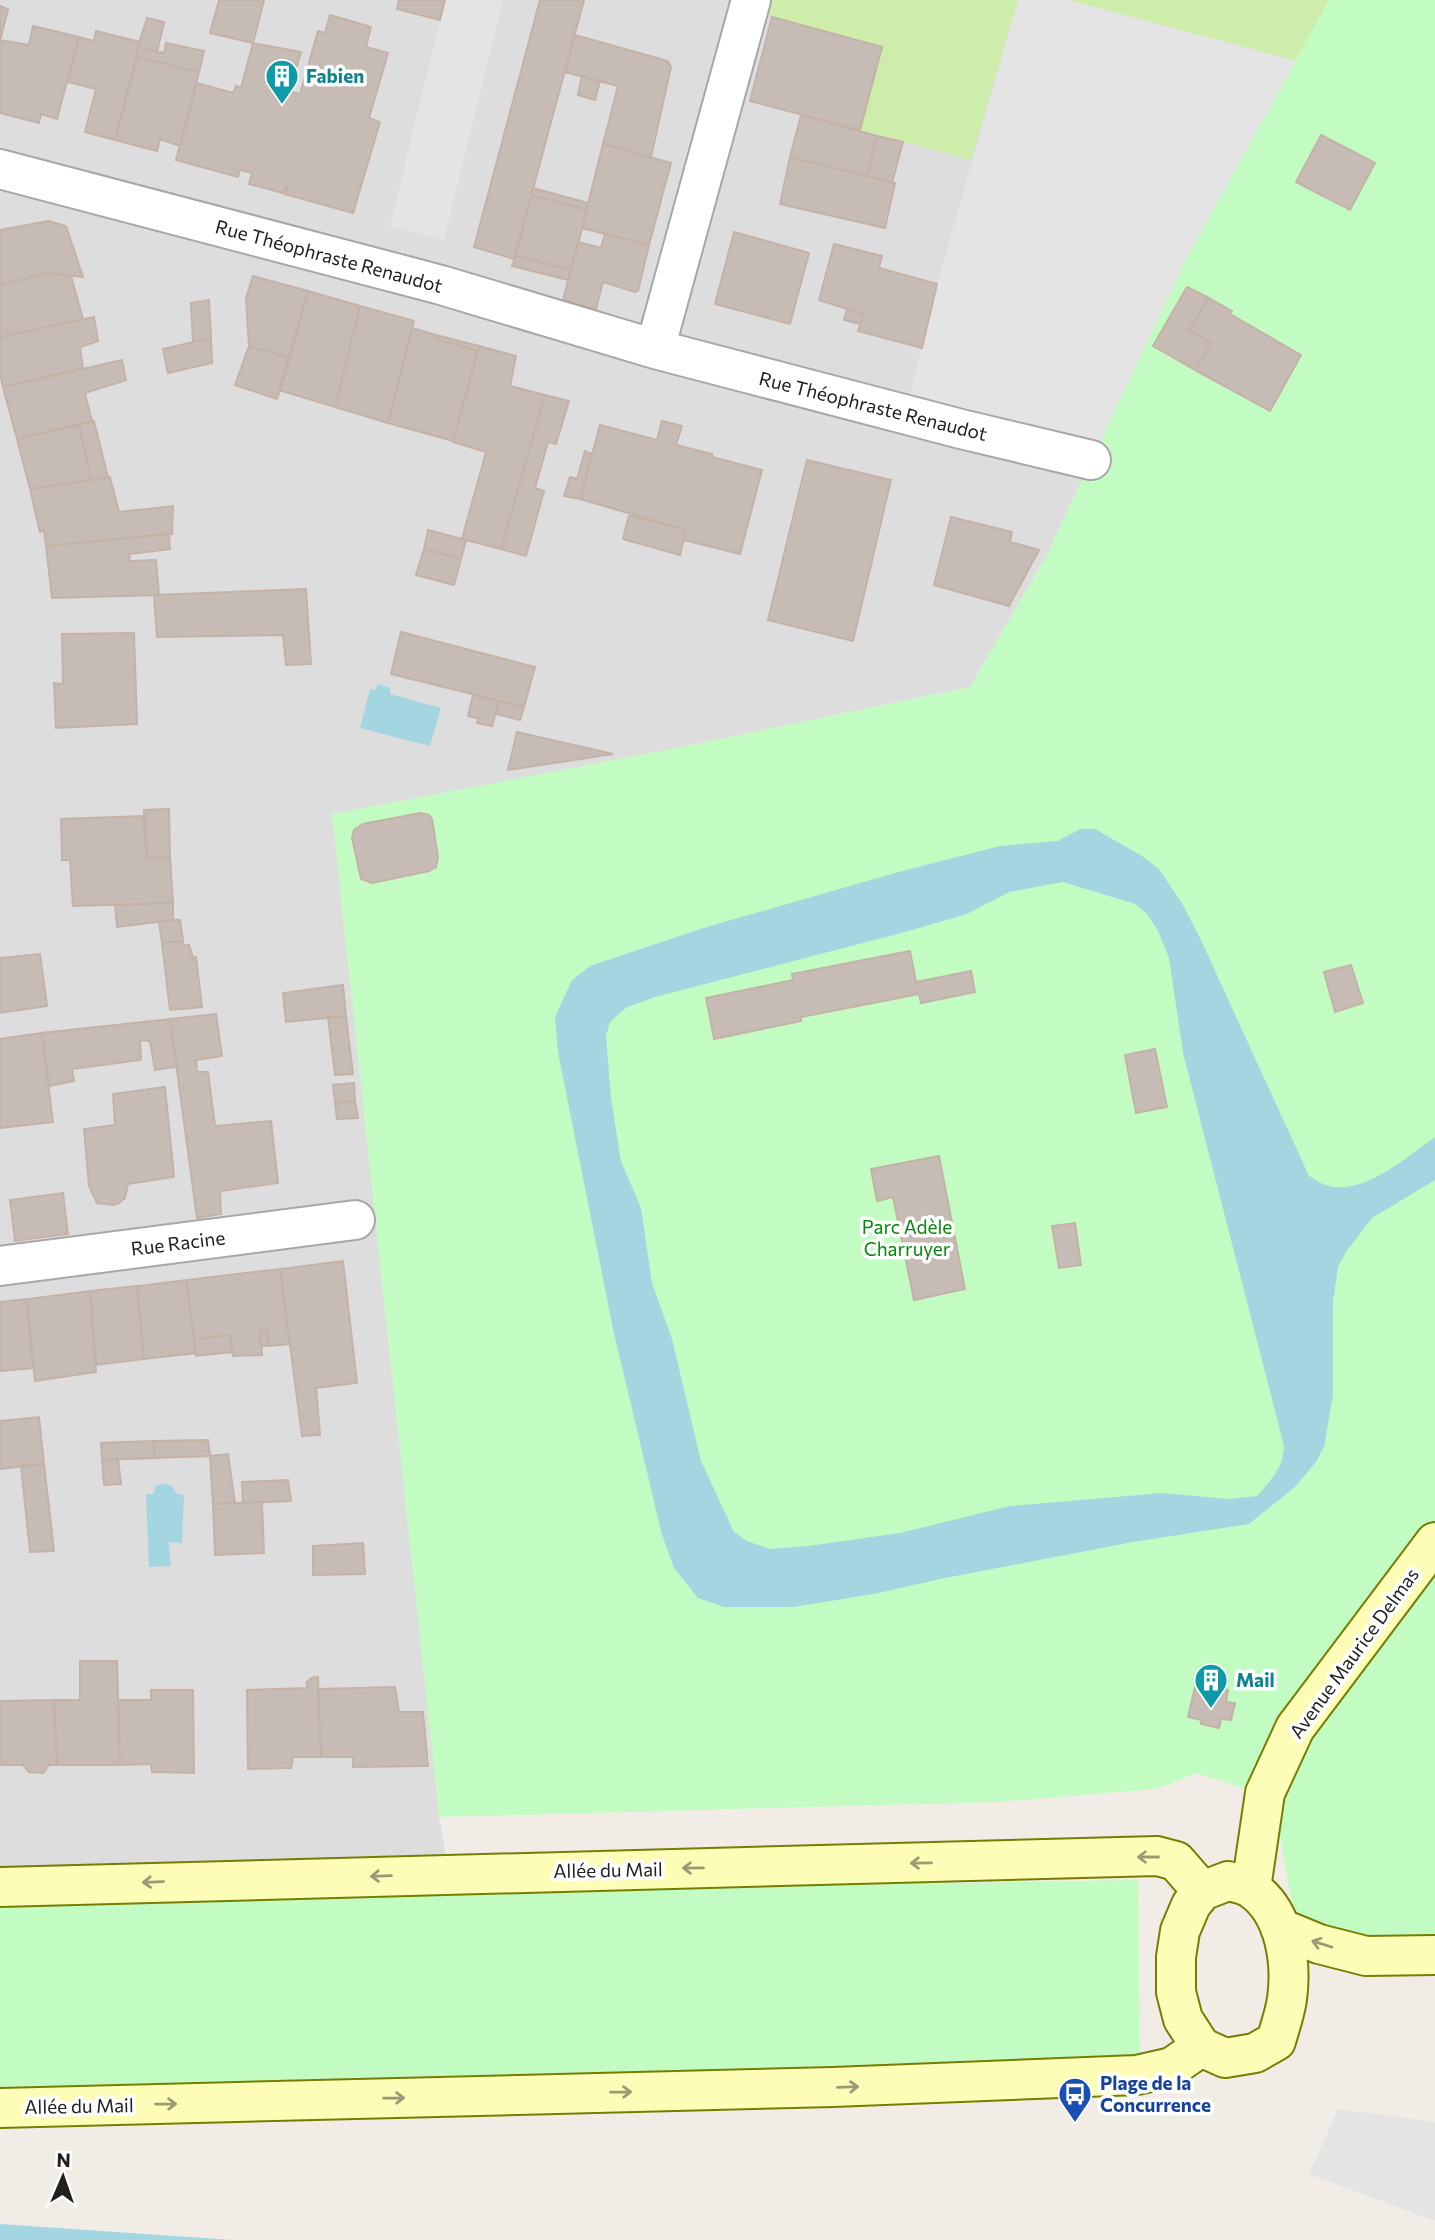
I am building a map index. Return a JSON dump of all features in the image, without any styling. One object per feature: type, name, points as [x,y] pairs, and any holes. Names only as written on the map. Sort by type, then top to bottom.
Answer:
[{"type":"street","points":[[655,349],[751,0]]},
{"type":"street","name":"Rue Théophraste Renaudot","points":[[0,169],[441,285],[655,349],[1091,460]]},
{"type":"street","name":"Rue Racine","points":[[0,1266],[355,1220]]},
{"type":"street","name":"Avenue Maurice Delmas","points":[[1251,1888],[1265,1793],[1295,1728],[1435,1542]]},
{"type":"street","name":"Allée du Mail","points":[[0,1887],[1157,1856],[1176,1861],[1202,1891]]},
{"type":"street","points":[[1228,1881],[1251,1888],[1271,1907],[1280,1928],[1288,1960],[1288,1995],[1276,2041],[1255,2053],[1224,2058],[1200,2047],[1184,2019],[1176,1992],[1176,1957],[1180,1931],[1191,1905],[1202,1891],[1228,1881]]},
{"type":"street","points":[[1280,1928],[1319,1944],[1366,1956],[1435,1955]]},
{"type":"street","name":"Allée du Mail","points":[[0,2108],[833,2087],[1137,2075],[1172,2067],[1200,2047]]},
{"type":"shaded area","points":[[0,0],[1329,0],[1187,257],[1047,555],[970,687],[687,746],[439,1817],[449,1874],[0,1882]]},
{"type":"shaded area","points":[[445,0],[503,0],[444,240],[390,226]]},
{"type":"shaded area","points":[[1018,0],[1068,0],[1296,61],[1187,257],[1091,460],[905,415],[937,284]]},
{"type":"shaded area","points":[[1338,2109],[1435,2122],[1435,2221],[1309,2174]]},
{"type":"green space","points":[[751,0],[1018,0],[971,160],[860,130],[882,47],[748,10]]},
{"type":"green space","points":[[1068,0],[1329,0],[1296,61]]},
{"type":"green space","name":"Parc Adèle Charruyer","points":[[1329,0],[1435,0],[1435,1938],[1368,1936],[1326,1925],[1296,1913],[1290,1895],[1274,1798],[1196,1773],[1156,1789],[999,1802],[439,1817],[332,814],[687,746],[970,687],[1047,555],[1187,257]]},
{"type":"green space","points":[[1138,1880],[1140,2060],[0,2090],[0,1908],[449,1892]]},
{"type":"water","points":[[378,684],[390,688],[390,694],[441,708],[430,746],[360,728],[370,689],[375,690]]},
{"type":"water","points":[[1080,829],[1095,829],[1159,869],[1183,905],[1200,938],[1309,1176],[1323,1184],[1352,1186],[1382,1174],[1435,1137],[1435,1180],[1372,1218],[1338,1267],[1333,1302],[1333,1395],[1324,1447],[1316,1462],[1296,1486],[1249,1524],[1133,1542],[874,1594],[793,1607],[724,1607],[698,1598],[674,1568],[662,1535],[613,1329],[558,1052],[555,1017],[572,980],[590,966],[700,929],[895,873],[1000,846],[1058,841]],"holes":[[[1063,882],[1135,904],[1147,914],[1158,931],[1169,958],[1183,1053],[1284,1446],[1282,1461],[1275,1473],[1257,1496],[1229,1499],[1162,1493],[1010,1506],[900,1533],[808,1546],[770,1549],[747,1541],[734,1532],[701,1461],[672,1339],[652,1283],[641,1208],[621,1161],[611,1098],[606,1036],[610,1022],[627,1007],[655,997],[967,914],[1009,892]]]},
{"type":"water","points":[[165,1483],[172,1486],[176,1493],[184,1495],[182,1543],[169,1542],[171,1566],[149,1567],[146,1494],[154,1494],[155,1486]]},
{"type":"water","points":[[0,2224],[233,2240],[0,2240]]},
{"type":"building","points":[[219,0],[264,0],[253,43],[210,33]]},
{"type":"building","points":[[399,0],[445,0],[440,20],[397,9]]},
{"type":"building","points":[[540,0],[584,0],[514,259],[474,247]]},
{"type":"building","points":[[0,6],[8,9],[0,41]]},
{"type":"building","name":"Fabien","points":[[330,15],[371,27],[366,47],[388,53],[369,118],[380,122],[353,213],[285,194],[288,186],[283,193],[249,184],[252,173],[240,170],[238,177],[176,160],[197,83],[233,93],[236,86],[241,88],[253,43],[301,52],[289,91],[300,94],[318,31],[325,33]]},
{"type":"building","points":[[772,17],[882,47],[860,130],[750,101]]},
{"type":"building","points":[[147,18],[164,22],[157,52],[138,47]]},
{"type":"building","points":[[33,26],[79,37],[57,119],[41,114],[39,123],[0,113],[0,40],[29,45]]},
{"type":"building","points":[[96,31],[140,42],[115,140],[85,132],[96,89],[68,82],[79,37],[94,41]]},
{"type":"building","points":[[575,35],[668,61],[671,67],[651,157],[603,144],[618,86],[565,72]]},
{"type":"building","points":[[166,43],[204,51],[199,72],[137,57],[138,47],[164,53]]},
{"type":"building","points":[[137,57],[199,72],[180,146],[160,139],[157,151],[115,140]]},
{"type":"building","points":[[582,76],[600,81],[595,100],[578,95]]},
{"type":"building","points":[[801,115],[877,136],[867,176],[790,157]]},
{"type":"building","points":[[1321,135],[1375,163],[1350,210],[1296,182]]},
{"type":"building","points":[[877,136],[903,142],[892,183],[867,176]]},
{"type":"building","points":[[603,144],[671,163],[649,245],[582,228]]},
{"type":"building","points":[[790,157],[895,183],[885,228],[780,204]]},
{"type":"building","points":[[533,188],[588,203],[587,210],[531,195]]},
{"type":"building","points":[[531,195],[587,210],[571,270],[516,256]]},
{"type":"building","points":[[48,221],[66,226],[83,277],[47,273],[0,285],[0,230]]},
{"type":"building","points":[[734,232],[809,253],[790,324],[715,304]]},
{"type":"building","points":[[605,234],[649,245],[638,291],[603,282],[596,309],[563,300],[578,242],[601,248]]},
{"type":"building","points":[[834,244],[882,256],[879,268],[937,284],[922,348],[858,331],[863,314],[819,300]]},
{"type":"building","points":[[516,256],[571,270],[568,280],[512,266]]},
{"type":"building","points":[[47,273],[71,276],[83,319],[0,337],[0,285]]},
{"type":"building","points":[[253,276],[308,291],[290,358],[249,346],[246,298]]},
{"type":"building","points":[[1187,287],[1209,298],[1189,330],[1211,343],[1195,370],[1153,346]]},
{"type":"building","points":[[308,291],[360,306],[335,407],[279,390]]},
{"type":"building","points":[[1209,298],[1232,311],[1230,314],[1301,355],[1270,411],[1195,370],[1211,343],[1189,330]]},
{"type":"building","points":[[209,300],[211,338],[193,342],[191,303]]},
{"type":"building","points":[[360,306],[414,321],[388,423],[335,407]]},
{"type":"building","points":[[847,309],[863,314],[860,324],[844,320]]},
{"type":"building","points":[[94,317],[98,341],[80,347],[83,368],[3,387],[0,374],[0,337]]},
{"type":"building","points":[[412,328],[436,335],[436,339],[478,351],[453,441],[388,423]]},
{"type":"building","points":[[436,335],[479,346],[478,351],[436,339]]},
{"type":"building","points":[[211,338],[212,363],[168,373],[163,349]]},
{"type":"building","points":[[249,346],[290,358],[277,399],[235,385]]},
{"type":"building","points":[[479,346],[516,356],[510,386],[545,395],[501,549],[466,540],[461,559],[424,549],[428,530],[462,539],[486,452],[453,442]]},
{"type":"building","points":[[122,360],[126,380],[85,393],[92,421],[17,439],[3,387]]},
{"type":"building","points":[[545,395],[569,401],[556,444],[548,442],[535,488],[544,491],[526,556],[501,549]]},
{"type":"building","points":[[94,421],[108,477],[91,480],[79,425]]},
{"type":"building","points":[[662,421],[682,426],[676,445],[762,470],[740,554],[684,540],[686,530],[580,499],[600,425],[657,440]]},
{"type":"building","points":[[79,425],[91,480],[30,489],[17,439]]},
{"type":"building","points":[[585,451],[592,454],[580,499],[564,496],[570,477],[577,479]]},
{"type":"building","points":[[807,460],[891,480],[853,641],[768,620]]},
{"type":"building","points":[[110,477],[119,512],[173,506],[172,534],[46,546],[44,530],[40,532],[30,489]]},
{"type":"building","points":[[629,515],[686,530],[680,555],[623,539]]},
{"type":"building","points":[[951,517],[1012,532],[1010,542],[1039,550],[1009,606],[934,585]]},
{"type":"building","points":[[169,534],[170,549],[129,554],[130,561],[156,560],[159,595],[52,598],[46,546]]},
{"type":"building","points":[[424,549],[461,559],[454,585],[416,575]]},
{"type":"building","points":[[306,589],[311,664],[286,665],[283,635],[157,637],[154,595]]},
{"type":"building","points":[[401,632],[535,667],[524,707],[391,674]]},
{"type":"building","points":[[134,633],[137,724],[56,728],[54,683],[63,684],[62,634]]},
{"type":"building","points":[[473,695],[499,701],[492,726],[477,723],[479,719],[468,716]]},
{"type":"building","points":[[499,701],[524,707],[520,720],[496,714]]},
{"type":"building","points":[[517,732],[613,754],[508,770]]},
{"type":"building","points":[[169,809],[170,857],[147,858],[144,810]]},
{"type":"building","points":[[420,813],[429,815],[432,819],[438,857],[436,867],[429,871],[372,883],[361,879],[352,838],[354,830],[363,824]]},
{"type":"building","points":[[143,816],[147,858],[170,857],[173,903],[73,906],[70,860],[62,860],[61,819]]},
{"type":"building","points":[[173,903],[173,920],[117,927],[115,905]]},
{"type":"building","points":[[180,920],[183,941],[162,943],[159,922]]},
{"type":"building","points":[[183,941],[184,946],[189,945],[193,958],[196,957],[202,1007],[170,1010],[162,943]]},
{"type":"building","points":[[910,951],[916,982],[971,971],[975,992],[921,1003],[919,994],[801,1017],[801,1021],[714,1039],[706,998],[793,980],[792,974]]},
{"type":"building","points":[[40,954],[47,1006],[0,1013],[0,958]]},
{"type":"building","points":[[1351,965],[1363,1003],[1335,1012],[1324,972]]},
{"type":"building","points":[[343,985],[346,1016],[286,1022],[283,993]]},
{"type":"building","points":[[216,1014],[222,1056],[196,1060],[197,1072],[208,1072],[215,1126],[271,1121],[278,1183],[220,1191],[221,1214],[197,1218],[170,1019]]},
{"type":"building","points":[[346,1016],[353,1074],[335,1075],[328,1017]]},
{"type":"building","points":[[170,1019],[177,1067],[155,1070],[150,1041],[140,1040],[141,1060],[72,1069],[74,1081],[49,1086],[42,1033]]},
{"type":"building","points":[[42,1033],[53,1122],[0,1128],[0,1039]]},
{"type":"building","points":[[1155,1049],[1167,1107],[1136,1113],[1125,1055]]},
{"type":"building","points":[[354,1083],[355,1101],[335,1103],[333,1085]]},
{"type":"building","points":[[165,1087],[174,1177],[128,1184],[125,1198],[119,1203],[97,1203],[89,1186],[84,1129],[115,1125],[113,1094]]},
{"type":"building","points":[[355,1101],[358,1118],[337,1119],[335,1103]]},
{"type":"building","points":[[939,1156],[965,1289],[914,1300],[893,1197],[877,1201],[871,1169]]},
{"type":"building","points":[[63,1193],[68,1234],[15,1241],[10,1200]]},
{"type":"building","points":[[1075,1223],[1081,1265],[1059,1268],[1052,1226]]},
{"type":"building","points":[[343,1261],[357,1383],[316,1388],[320,1435],[302,1436],[280,1269]]},
{"type":"building","points":[[280,1269],[290,1344],[269,1346],[267,1330],[260,1330],[262,1355],[233,1356],[230,1335],[194,1339],[186,1280]]},
{"type":"building","points":[[186,1280],[196,1353],[144,1359],[137,1286]]},
{"type":"building","points":[[137,1286],[144,1359],[96,1365],[90,1291]]},
{"type":"building","points":[[90,1291],[96,1372],[35,1381],[27,1299]]},
{"type":"building","points":[[27,1299],[33,1368],[0,1371],[0,1302]]},
{"type":"building","points":[[260,1330],[267,1330],[269,1346],[261,1346]]},
{"type":"building","points":[[230,1335],[232,1352],[196,1356],[194,1339]]},
{"type":"building","points":[[39,1417],[44,1464],[0,1469],[0,1421]]},
{"type":"building","points":[[208,1440],[210,1456],[155,1458],[153,1441]]},
{"type":"building","points":[[153,1441],[155,1458],[102,1460],[101,1443]]},
{"type":"building","points":[[228,1454],[235,1503],[213,1504],[210,1456]]},
{"type":"building","points":[[118,1459],[121,1484],[104,1485],[102,1460]]},
{"type":"building","points":[[44,1464],[54,1551],[30,1552],[21,1466]]},
{"type":"building","points":[[288,1480],[291,1501],[243,1503],[242,1482]]},
{"type":"building","points":[[262,1502],[264,1553],[215,1555],[213,1504]]},
{"type":"building","points":[[363,1543],[365,1574],[313,1575],[313,1546]]},
{"type":"building","points":[[80,1661],[117,1661],[120,1765],[57,1765],[54,1700],[80,1700]]},
{"type":"building","points":[[318,1677],[321,1757],[293,1757],[291,1768],[248,1769],[247,1690],[307,1688],[307,1682],[311,1678]]},
{"type":"building","name":"Mail","points":[[1210,1685],[1228,1690],[1226,1702],[1235,1703],[1231,1720],[1221,1719],[1219,1728],[1201,1724],[1201,1720],[1188,1717],[1195,1687],[1209,1691]]},
{"type":"building","points":[[395,1687],[399,1712],[423,1712],[428,1766],[353,1767],[353,1757],[321,1757],[318,1689]]},
{"type":"building","points":[[151,1690],[193,1690],[194,1773],[152,1772],[151,1764],[120,1765],[118,1700],[151,1700]]},
{"type":"building","points":[[54,1700],[57,1765],[49,1765],[43,1773],[29,1772],[23,1765],[0,1765],[0,1701]]},
{"type":"place","name":"Fabien","points":[[282,106]]},
{"type":"place","name":"Mail","points":[[1211,1710]]},
{"type":"place","name":"Plage de la Concurrence","points":[[1075,2124]]}]
